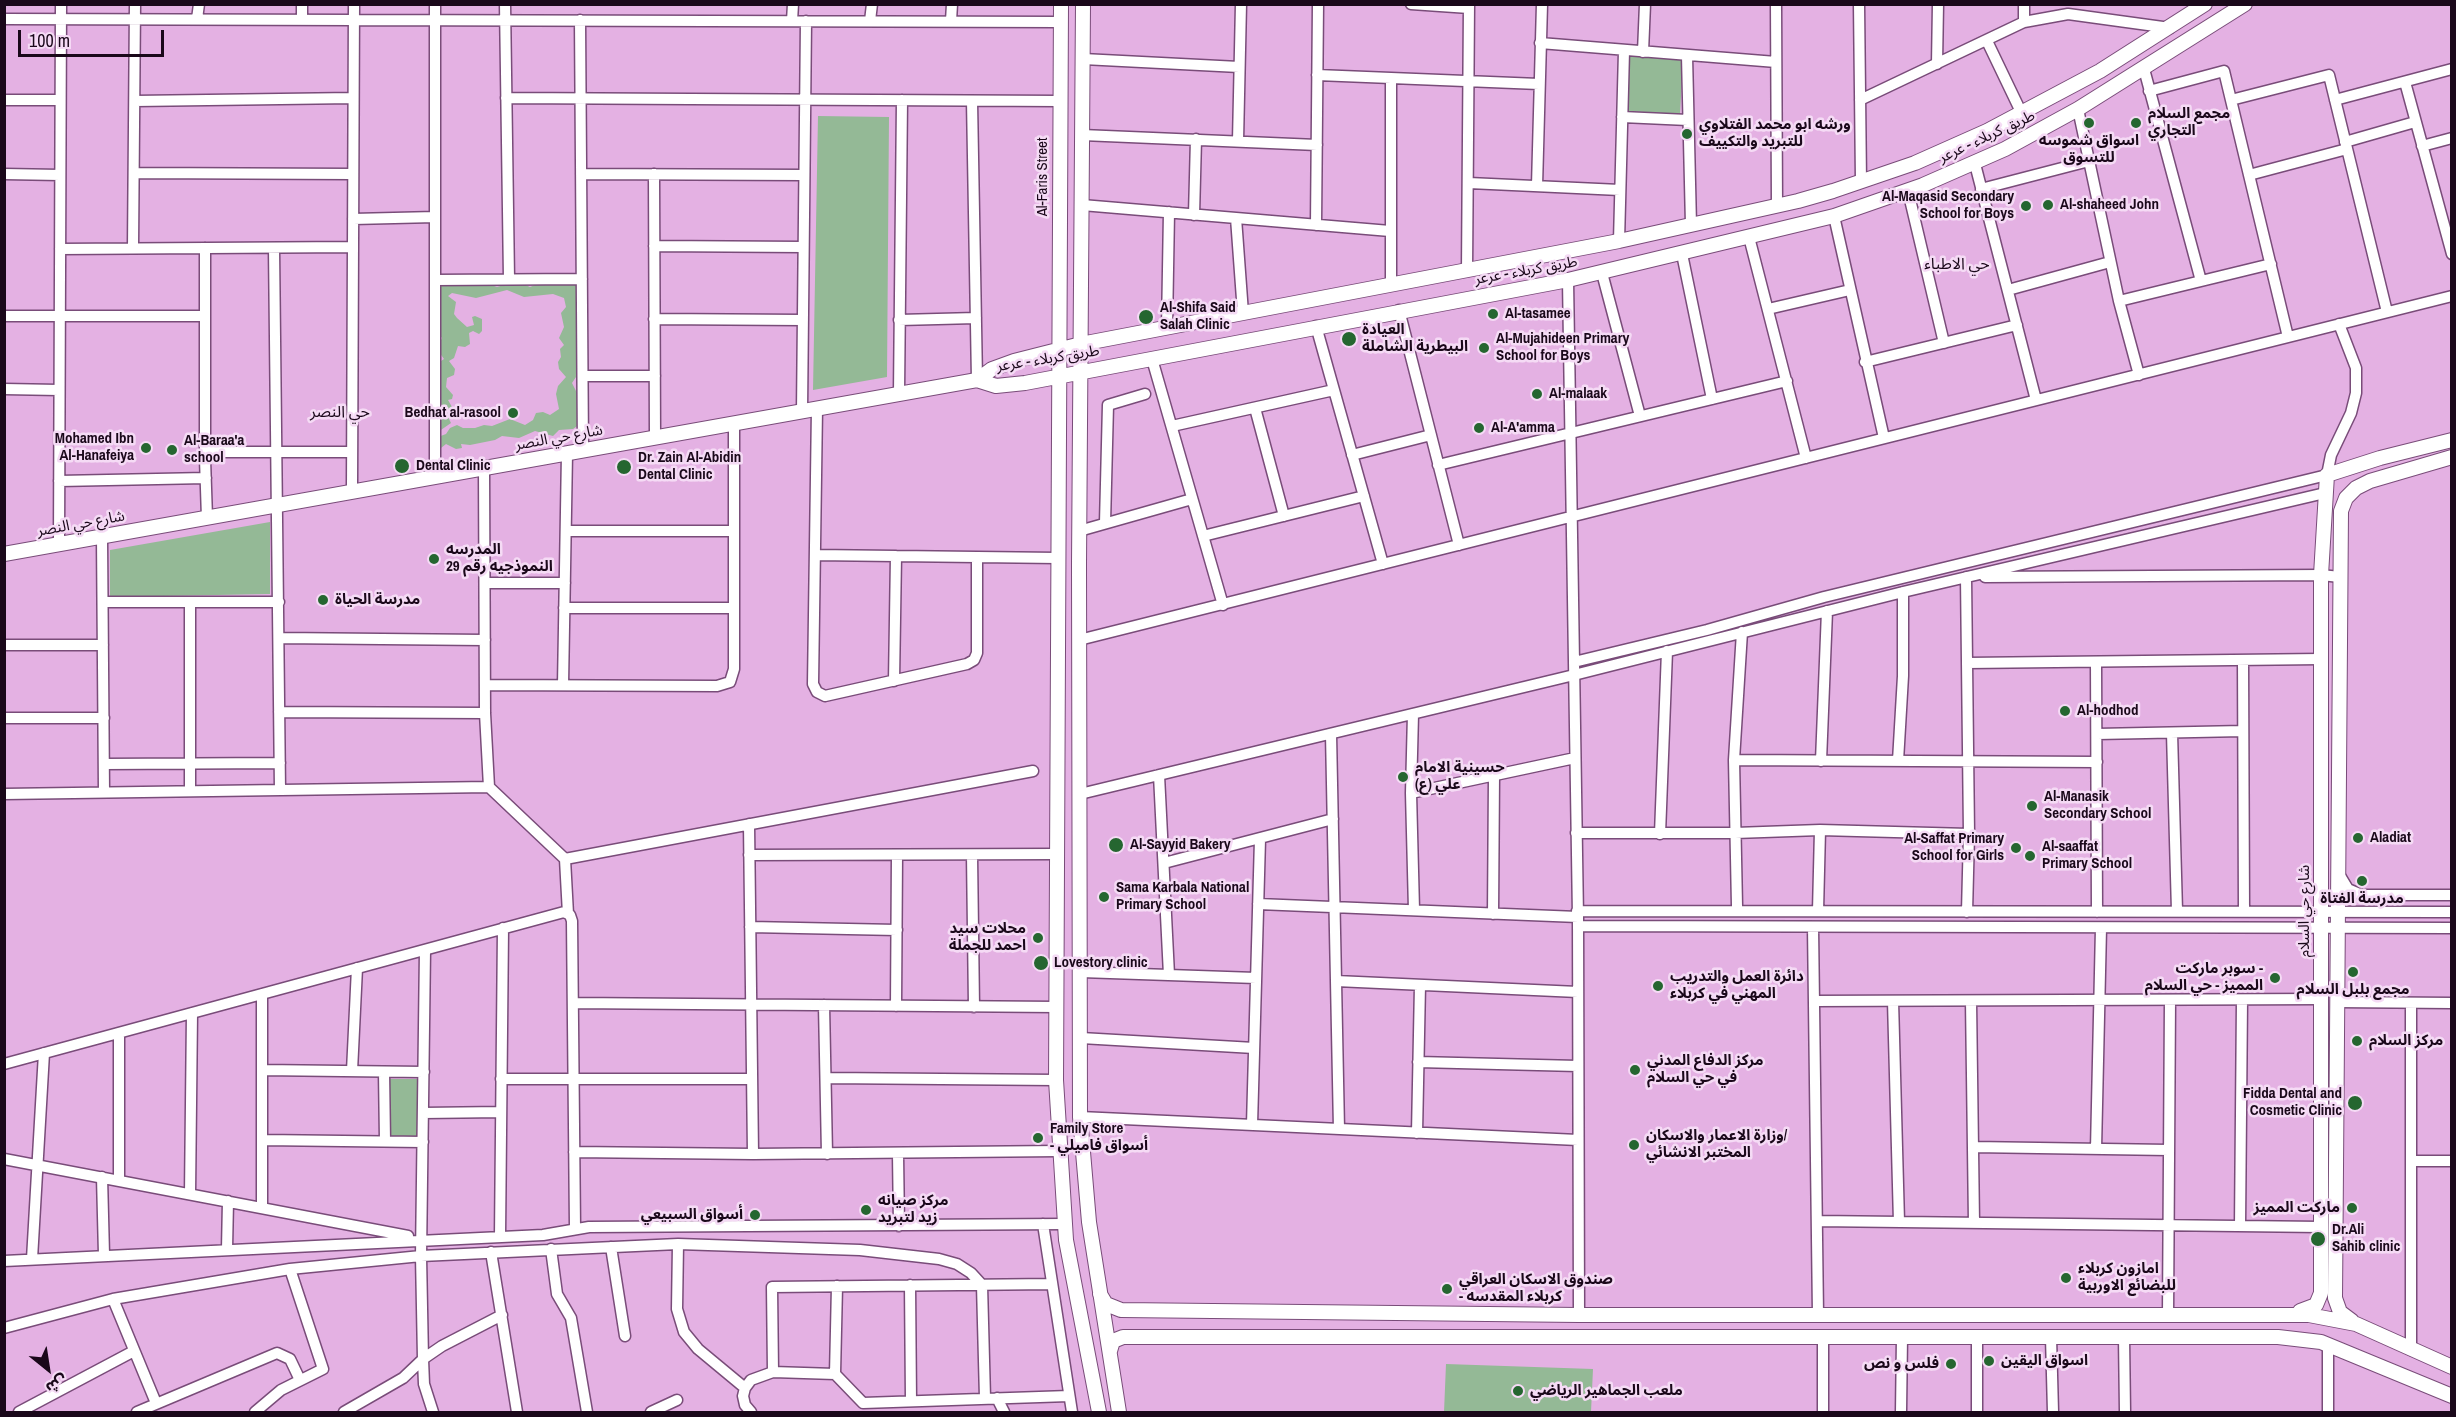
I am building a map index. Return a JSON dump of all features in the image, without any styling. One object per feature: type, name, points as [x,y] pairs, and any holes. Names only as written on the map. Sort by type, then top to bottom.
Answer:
[{"type":"main road","name":"Al-Faris Street","points":[[1061,4],[1056,1080],[1065,1224],[1099,1413]]},
{"type":"main road","points":[[1083,4],[1079,531],[1080,1117],[1086,1199],[1119,1413]]},
{"type":"main road","name":"طريق كربلاء - عرعر","points":[[977,380],[992,369],[1081,344],[1619,241],[1777,206],[1861,182],[1953,147],[2022,114],[2100,71],[2205,4]]},
{"type":"main road","name":"طريق كربلاء - عرعر","points":[[977,380],[996,386],[1058,376],[1568,280],[1834,216],[1975,164],[2078,109],[2245,4]]},
{"type":"main road","points":[[1953,147],[1952,160],[1961,169]]},
{"type":"main road","points":[[1915,163],[1924,172],[1923,185]]},
{"type":"main road","points":[[1059,301],[1063,310],[1069,313],[1081,310]]},
{"type":"main road","points":[[1081,310],[1089,333],[1095,338],[1104,339]]},
{"type":"main road","points":[[1080,405],[1090,382],[1113,365]]},
{"type":"main road","name":"شارع حي النصر","points":[[4,554],[977,380]]},
{"type":"main road","points":[[2327,475],[2380,458],[2451,440]]},
{"type":"main road","points":[[1058,451],[1063,443],[1072,442],[1079,448],[1080,453]]},
{"type":"main road","points":[[2451,456],[2392,472],[2356,488],[2346,498],[2341,511],[2337,1002],[2328,1265],[2336,1304],[2343,1316],[2451,1367]]},
{"type":"main road","name":"شارع حي السلام","points":[[2281,1315],[2316,1305],[2328,1265],[2321,1227],[2321,958],[2314,912],[2321,575],[2327,475]]},
{"type":"main road","points":[[2321,958],[2330,956],[2337,959]]},
{"type":"main road","points":[[1100,1293],[1106,1304],[1113,1308],[1170,1311],[1579,1315],[2281,1315],[2320,1316],[2356,1324]]},
{"type":"main road","points":[[1167,1337],[1161,1323],[1170,1311]]},
{"type":"main road","points":[[1651,1315],[1656,1323],[1652,1336]]},
{"type":"main road","points":[[1682,1336],[1677,1325],[1683,1315]]},
{"type":"main road","points":[[2087,1337],[2093,1326],[2090,1315]]},
{"type":"main road","points":[[2120,1315],[2114,1326],[2121,1337]]},
{"type":"main road","points":[[1110,1351],[1113,1341],[1123,1337],[2278,1337],[2310,1339],[2328,1345],[2451,1396]]},
{"type":"street","points":[[59,545],[61,4]]},
{"type":"street","points":[[133,248],[135,4]]},
{"type":"street","points":[[197,19],[199,4]]},
{"type":"street","points":[[302,4],[302,20]]},
{"type":"street","points":[[352,491],[354,4]]},
{"type":"street","points":[[435,4],[435,476]]},
{"type":"street","points":[[505,4],[509,279]]},
{"type":"street","points":[[792,21],[793,4]]},
{"type":"street","points":[[870,21],[872,4]]},
{"type":"street","points":[[951,21],[952,4]]},
{"type":"street","points":[[1238,141],[1241,4]]},
{"type":"street","points":[[1317,225],[1318,4]]},
{"type":"street","points":[[1411,4],[1469,6],[1467,271]]},
{"type":"street","points":[[1536,186],[1542,4]]},
{"type":"street","points":[[1643,52],[1645,4]]},
{"type":"street","points":[[1776,4],[1777,206]]},
{"type":"street","points":[[1859,4],[1861,182]]},
{"type":"street","points":[[1937,64],[1938,4]]},
{"type":"street","points":[[2024,4],[2024,22]]},
{"type":"street","points":[[1860,100],[2024,22],[2068,14],[2170,27]]},
{"type":"street","points":[[4,19],[1060,22]]},
{"type":"street","points":[[580,20],[583,450]]},
{"type":"street","points":[[802,411],[806,21]]},
{"type":"street","points":[[1987,41],[2022,114]]},
{"type":"street","points":[[1540,43],[1776,62]]},
{"type":"street","points":[[1619,241],[1624,51]]},
{"type":"street","points":[[1687,56],[1691,225]]},
{"type":"street","points":[[1083,59],[1239,67]]},
{"type":"street","points":[[2144,69],[2201,281]]},
{"type":"street","points":[[2335,100],[2451,69]]},
{"type":"street","points":[[2149,91],[2224,71],[2288,337]]},
{"type":"street","points":[[1317,75],[1539,84]]},
{"type":"street","points":[[2231,100],[2329,75],[2387,312]]},
{"type":"street","points":[[1391,78],[1391,284]]},
{"type":"street","points":[[2405,82],[2422,146],[2447,220],[2451,254]]},
{"type":"street","points":[[135,101],[353,98]]},
{"type":"street","points":[[506,98],[1060,101]]},
{"type":"street","points":[[4,100],[60,100]]},
{"type":"street","points":[[899,393],[902,100]]},
{"type":"street","points":[[972,101],[977,380]]},
{"type":"street","points":[[2078,109],[2110,262],[2139,375]]},
{"type":"street","points":[[1622,117],[1688,120]]},
{"type":"street","points":[[2249,175],[2415,122]]},
{"type":"street","points":[[1082,135],[1317,144]]},
{"type":"street","points":[[2422,146],[2451,138]]},
{"type":"street","points":[[1194,214],[1196,139]]},
{"type":"street","points":[[1981,189],[2089,161]]},
{"type":"street","points":[[1975,164],[2036,400]]},
{"type":"street","points":[[134,173],[353,174]]},
{"type":"street","points":[[4,174],[60,175]]},
{"type":"street","points":[[581,174],[804,175]]},
{"type":"street","points":[[654,174],[655,437]]},
{"type":"street","points":[[1468,183],[1620,190]]},
{"type":"street","points":[[1908,190],[1944,343]]},
{"type":"street","points":[[1082,205],[1390,231]]},
{"type":"street","points":[[1167,327],[1169,212]]},
{"type":"street","points":[[1834,216],[1865,362],[1884,438]]},
{"type":"street","points":[[353,219],[435,217]]},
{"type":"street","points":[[1236,218],[1243,313]]},
{"type":"street","points":[[1749,237],[1806,458]]},
{"type":"street","points":[[654,246],[804,247]]},
{"type":"street","points":[[60,249],[353,247]]},
{"type":"street","points":[[205,248],[207,518]]},
{"type":"street","points":[[274,248],[280,790]]},
{"type":"street","points":[[1682,254],[1712,399]]},
{"type":"street","points":[[2008,290],[2110,262]]},
{"type":"street","points":[[2119,301],[2271,264]]},
{"type":"street","points":[[1602,273],[1640,416]]},
{"type":"street","points":[[435,280],[582,279]]},
{"type":"street","points":[[1568,280],[1578,918],[1579,1315]]},
{"type":"street","points":[[1768,309],[1850,290]]},
{"type":"street","points":[[1079,640],[2451,296]]},
{"type":"street","points":[[1399,310],[1459,545]]},
{"type":"street","points":[[4,316],[205,316]]},
{"type":"street","points":[[899,320],[976,318]]},
{"type":"street","points":[[654,319],[803,320]]},
{"type":"street","points":[[1574,662],[1707,630],[1824,597],[2327,475],[2331,455],[2351,413],[2356,393],[2356,368],[2339,324]]},
{"type":"street","points":[[1316,326],[1383,564]]},
{"type":"street","points":[[1865,362],[2017,326]]},
{"type":"street","points":[[1152,359],[1223,605]]},
{"type":"street","points":[[583,376],[655,376]]},
{"type":"street","points":[[1438,465],[1787,381]]},
{"type":"street","points":[[4,389],[59,390]]},
{"type":"street","points":[[1172,426],[1334,390]]},
{"type":"street","points":[[1105,523],[1108,405],[1145,394]]},
{"type":"street","points":[[817,408],[813,684],[817,692],[825,696],[967,664],[974,660],[977,653],[977,557]]},
{"type":"street","points":[[1254,408],[1284,516]]},
{"type":"street","points":[[485,685],[725,685],[730,682],[734,669],[735,423]]},
{"type":"street","points":[[1352,455],[1431,435]]},
{"type":"street","points":[[205,452],[352,452]]},
{"type":"street","points":[[562,686],[567,453]]},
{"type":"street","points":[[484,468],[485,713],[489,787],[565,859],[567,914],[572,921],[575,1228]]},
{"type":"street","points":[[59,481],[206,478]]},
{"type":"street","points":[[1080,794],[1574,675],[1903,592],[2325,493]]},
{"type":"street","points":[[1203,536],[1364,496]]},
{"type":"street","points":[[1079,531],[1192,499]]},
{"type":"street","points":[[566,531],[734,531]]},
{"type":"street","points":[[102,538],[104,792]]},
{"type":"street","points":[[815,555],[1058,558]]},
{"type":"street","points":[[894,681],[896,556]]},
{"type":"street","points":[[1966,577],[2321,575],[2340,577]]},
{"type":"street","points":[[1966,577],[1969,834],[1967,912]]},
{"type":"street","points":[[485,583],[565,583]]},
{"type":"street","points":[[1898,761],[1903,675],[1903,592]]},
{"type":"street","points":[[102,602],[279,603]]},
{"type":"street","points":[[190,602],[190,791]]},
{"type":"street","points":[[564,608],[734,608]]},
{"type":"street","points":[[1821,761],[1827,611]]},
{"type":"street","points":[[1737,906],[1734,760],[1742,632]]},
{"type":"street","points":[[279,638],[485,640]]},
{"type":"street","points":[[4,645],[103,645]]},
{"type":"street","points":[[1660,834],[1667,651]]},
{"type":"street","points":[[1967,663],[2321,659]]},
{"type":"street","points":[[2243,660],[2244,912]]},
{"type":"street","points":[[2096,662],[2097,912]]},
{"type":"street","points":[[279,712],[485,713]]},
{"type":"street","points":[[1413,714],[1411,793],[1414,910]]},
{"type":"street","points":[[4,718],[104,718]]},
{"type":"street","points":[[2097,734],[2243,731]]},
{"type":"street","points":[[2172,733],[2177,912]]},
{"type":"street","points":[[1331,734],[1339,1129]]},
{"type":"street","points":[[1411,793],[1575,758]]},
{"type":"street","points":[[1734,760],[2097,762]]},
{"type":"street","points":[[104,764],[280,763]]},
{"type":"street","points":[[565,859],[1033,771]]},
{"type":"street","points":[[1159,775],[1168,975]]},
{"type":"street","points":[[1493,914],[1494,776]]},
{"type":"street","points":[[4,794],[489,787]]},
{"type":"street","points":[[1164,863],[1333,819]]},
{"type":"street","points":[[749,824],[753,1154]]},
{"type":"street","points":[[1576,834],[1820,830],[1969,834]]},
{"type":"street","points":[[1818,912],[1820,830]]},
{"type":"street","points":[[1252,1125],[1260,839]]},
{"type":"street","points":[[749,855],[1057,854]]},
{"type":"street","points":[[896,1006],[897,855]]},
{"type":"street","points":[[972,855],[974,1007]]},
{"type":"street","points":[[2338,872],[2348,889],[2362,895],[2451,895]]},
{"type":"street","points":[[1258,904],[1578,918],[1597,912],[2451,912]]},
{"type":"street","points":[[1887,927],[1892,924],[1894,918],[1889,911]]},
{"type":"street","points":[[4,1064],[561,912],[567,914]]},
{"type":"street","points":[[1595,926],[1592,917],[1597,912]]},
{"type":"street","points":[[1902,927],[1897,920],[1903,912]]},
{"type":"street","points":[[2353,928],[2348,924],[2348,918],[2355,912]]},
{"type":"street","points":[[1578,918],[1595,926],[2451,928]]},
{"type":"street","points":[[750,927],[897,930]]},
{"type":"street","points":[[1813,927],[1818,1315]]},
{"type":"street","points":[[500,1236],[503,928]]},
{"type":"street","points":[[2096,1149],[2101,928]]},
{"type":"street","points":[[425,950],[423,1359],[424,1384],[433,1413]]},
{"type":"street","points":[[352,1071],[357,968]]},
{"type":"street","points":[[1081,972],[1256,978]]},
{"type":"street","points":[[1336,981],[1578,992]]},
{"type":"street","points":[[1417,1133],[1420,985]]},
{"type":"street","points":[[262,994],[262,1207]]},
{"type":"street","points":[[1814,1001],[2321,999]]},
{"type":"street","points":[[2168,1315],[2170,1000]]},
{"type":"street","points":[[2240,1226],[2242,1000]]},
{"type":"street","points":[[1893,1001],[1899,1222]]},
{"type":"street","points":[[1971,1001],[1974,1223]]},
{"type":"street","points":[[2337,1002],[2451,1003]]},
{"type":"street","points":[[573,1003],[1057,1008]]},
{"type":"street","points":[[2411,1350],[2412,1003]]},
{"type":"street","points":[[824,1005],[827,1154]]},
{"type":"street","points":[[190,1194],[192,1013]]},
{"type":"street","points":[[119,1033],[119,1180]]},
{"type":"street","points":[[1081,1038],[1254,1048]]},
{"type":"street","points":[[32,1259],[44,1053]]},
{"type":"street","points":[[1418,1062],[1578,1066]]},
{"type":"street","points":[[262,1070],[424,1072]]},
{"type":"street","points":[[384,1072],[385,1141]]},
{"type":"street","points":[[501,1078],[752,1079]]},
{"type":"street","points":[[827,1078],[1056,1080]]},
{"type":"street","points":[[423,1113],[501,1112]]},
{"type":"street","points":[[1080,1117],[1578,1140]]},
{"type":"street","points":[[263,1140],[423,1142]]},
{"type":"street","points":[[1973,1147],[2169,1150]]},
{"type":"street","points":[[574,1152],[898,1154],[1059,1151]]},
{"type":"street","points":[[898,1154],[899,1226]]},
{"type":"street","points":[[4,1159],[422,1239]]},
{"type":"street","points":[[2411,1161],[2451,1161]]},
{"type":"street","points":[[102,1177],[104,1255]]},
{"type":"street","points":[[227,1249],[228,1201]]},
{"type":"street","points":[[1817,1221],[2321,1227]]},
{"type":"street","points":[[1043,1224],[1072,1413]]},
{"type":"street","points":[[4,1261],[422,1239],[543,1235],[575,1228],[1065,1224]]},
{"type":"street","points":[[678,1244],[677,1309],[684,1332],[698,1349],[745,1388]]},
{"type":"street","points":[[4,1328],[113,1299],[290,1269],[422,1256],[678,1244],[860,1250],[939,1259],[957,1264],[982,1284],[991,1398],[1004,1413]]},
{"type":"street","points":[[611,1247],[625,1336]]},
{"type":"street","points":[[551,1249],[557,1294],[571,1318],[587,1413]]},
{"type":"street","points":[[491,1252],[517,1413]]},
{"type":"street","points":[[255,1413],[273,1396],[300,1380],[322,1371],[324,1367],[290,1269]]},
{"type":"street","points":[[773,1372],[772,1287],[1052,1284]]},
{"type":"street","points":[[910,1285],[911,1401]]},
{"type":"street","points":[[835,1374],[837,1286]]},
{"type":"street","points":[[113,1299],[156,1403]]},
{"type":"street","points":[[344,1413],[403,1378],[423,1359],[472,1329],[501,1315]]},
{"type":"street","points":[[2051,1336],[2053,1413]]},
{"type":"street","points":[[1823,1413],[1824,1337]]},
{"type":"street","points":[[1901,1413],[1902,1337]]},
{"type":"street","points":[[1977,1337],[1977,1413]]},
{"type":"street","points":[[2121,1337],[2126,1413]]},
{"type":"street","points":[[2328,1345],[2328,1413]]},
{"type":"street","points":[[19,1413],[134,1351]]},
{"type":"street","points":[[137,1413],[277,1353],[290,1359],[300,1380]]},
{"type":"street","points":[[751,1413],[745,1405],[743,1396],[745,1388],[751,1380],[773,1372],[835,1374],[863,1403],[892,1407],[911,1401],[1069,1396]]},
{"type":"street","points":[[651,1413],[677,1400]]},
{"type":"green space","points":[[1628,56],[1683,60],[1680,114],[1627,111]]},
{"type":"green space","points":[[818,116],[889,117],[887,377],[813,390]]},
{"type":"green space","points":[[517,281],[530,287],[545,281],[576,282],[576,287],[582,291],[576,306],[578,374],[572,383],[580,399],[580,424],[573,429],[559,430],[553,436],[535,431],[519,438],[502,436],[495,440],[470,445],[461,444],[462,448],[456,449],[446,444],[441,448],[438,437],[457,425],[463,428],[475,428],[484,425],[492,426],[510,419],[525,425],[533,420],[536,413],[543,412],[550,415],[559,409],[556,394],[558,386],[566,377],[559,369],[558,362],[561,357],[560,349],[564,345],[559,338],[564,327],[561,313],[566,307],[564,298],[553,294],[524,297],[507,290],[476,298],[452,293],[448,296],[456,302],[454,314],[457,318],[467,327],[474,325],[472,317],[482,319],[482,331],[479,334],[473,331],[469,333],[470,344],[465,347],[458,346],[454,358],[449,361],[455,369],[454,375],[447,378],[446,387],[453,395],[452,399],[448,400],[456,414],[449,419],[451,423],[438,432],[438,419],[442,415],[442,406],[437,393],[435,365],[444,359],[437,349],[442,338],[435,329],[441,320],[440,305],[435,299],[438,285],[483,282],[497,287]]},
{"type":"green space","points":[[270,522],[270,594],[110,597],[110,550]]},
{"type":"green space","points":[[390,1079],[417,1079],[417,1136],[390,1136]]},
{"type":"green space","name":"ملعب الجماهير الرياضي","points":[[1446,1364],[1593,1369],[1591,1412],[1444,1412]]},
{"type":"place","name":"اسواق شموسه للتسوق","points":[[2089,123]]},
{"type":"place","name":"مجمع السلام التجاري","points":[[2136,123]]},
{"type":"place","name":"ورشه ابو محمد الفتلاوي للتبريد والتكييف","points":[[1687,134]]},
{"type":"place","name":"Al-shaheed John","points":[[2048,205]]},
{"type":"place","name":"Al-Maqasid Secondary School for Boys","points":[[2026,206]]},
{"type":"place","name":"Al-tasamee","points":[[1493,314]]},
{"type":"place","name":"Al-Shifa Said Salah Clinic","points":[[1146,317]]},
{"type":"place","name":"العيادة البيطرية الشاملة","points":[[1349,339]]},
{"type":"place","name":"Al-Mujahideen Primary School for Boys","points":[[1484,348]]},
{"type":"place","name":"Al-malaak","points":[[1537,394]]},
{"type":"place","name":"Bedhat al-rasool","points":[[513,413]]},
{"type":"place","name":"Al-A'amma","points":[[1479,428]]},
{"type":"place","name":"Mohamed Ibn Al-Hanafeiya","points":[[146,448]]},
{"type":"place","name":"Al-Baraa'a school","points":[[172,450]]},
{"type":"place","name":"Dental Clinic","points":[[402,466]]},
{"type":"place","name":"Dr. Zain Al-Abidin Dental Clinic","points":[[624,467]]},
{"type":"place","name":"المدرسه النموذجيه رقم 29","points":[[434,559]]},
{"type":"place","name":"مدرسة الحياة","points":[[323,600]]},
{"type":"place","name":"Al-hodhod","points":[[2065,711]]},
{"type":"place","name":"حسينية الامام علي (ع)","points":[[1403,777]]},
{"type":"place","name":"Al-Manasik Secondary School","points":[[2032,806]]},
{"type":"place","name":"Aladiat","points":[[2358,838]]},
{"type":"place","name":"Al-Sayyid Bakery","points":[[1116,845]]},
{"type":"place","name":"Al-Saffat Primary School for Girls","points":[[2016,848]]},
{"type":"place","name":"Al-saaffat Primary School","points":[[2030,856]]},
{"type":"place","name":"مدرسة الفتاة","points":[[2362,881]]},
{"type":"place","name":"Sama Karbala National Primary School","points":[[1104,897]]},
{"type":"place","name":"محلات سيد احمد للجملة","points":[[1038,938]]},
{"type":"place","name":"Lovestory clinic","points":[[1041,963]]},
{"type":"place","name":"مجمع بلبل السلام","points":[[2353,972]]},
{"type":"place","name":"سوبر ماركت - المميز - حي السلام","points":[[2275,978]]},
{"type":"place","name":"دائرة العمل والتدريب المهني في كربلاء","points":[[1658,986]]},
{"type":"place","name":"مركز السلام","points":[[2357,1041]]},
{"type":"place","name":"مركز الدفاع المدني في حي السلام","points":[[1635,1070]]},
{"type":"place","name":"Fidda Dental and Cosmetic Clinic","points":[[2355,1103]]},
{"type":"place","name":"Family Store - أسواق فاميلي","points":[[1038,1138]]},
{"type":"place","name":"وزارة الاعمار والاسكان/ المختبر الانشائي","points":[[1634,1145]]},
{"type":"place","name":"ماركت المميز","points":[[2352,1208]]},
{"type":"place","name":"مركز صيانه زيد لتبريد","points":[[866,1210]]},
{"type":"place","name":"أسواق السبيعي","points":[[755,1215]]},
{"type":"place","name":"Dr.Ali Sahib clinic","points":[[2318,1239]]},
{"type":"place","name":"امازون كربلاء للبضائع الاوربية","points":[[2066,1278]]},
{"type":"place","name":"صندوق الاسكان العراقي - كربلاء المقدسه","points":[[1447,1289]]},
{"type":"place","name":"اسواق اليقين","points":[[1989,1361]]},
{"type":"place","name":"فلس و نص","points":[[1951,1364]]},
{"type":"place","name":"ملعب الجماهير الرياضي","points":[[1518,1391]]},
{"type":"district","name":"حي الاطباء","points":[[1957,265]]},
{"type":"district","name":"حي النصر","points":[[340,413]]}]
